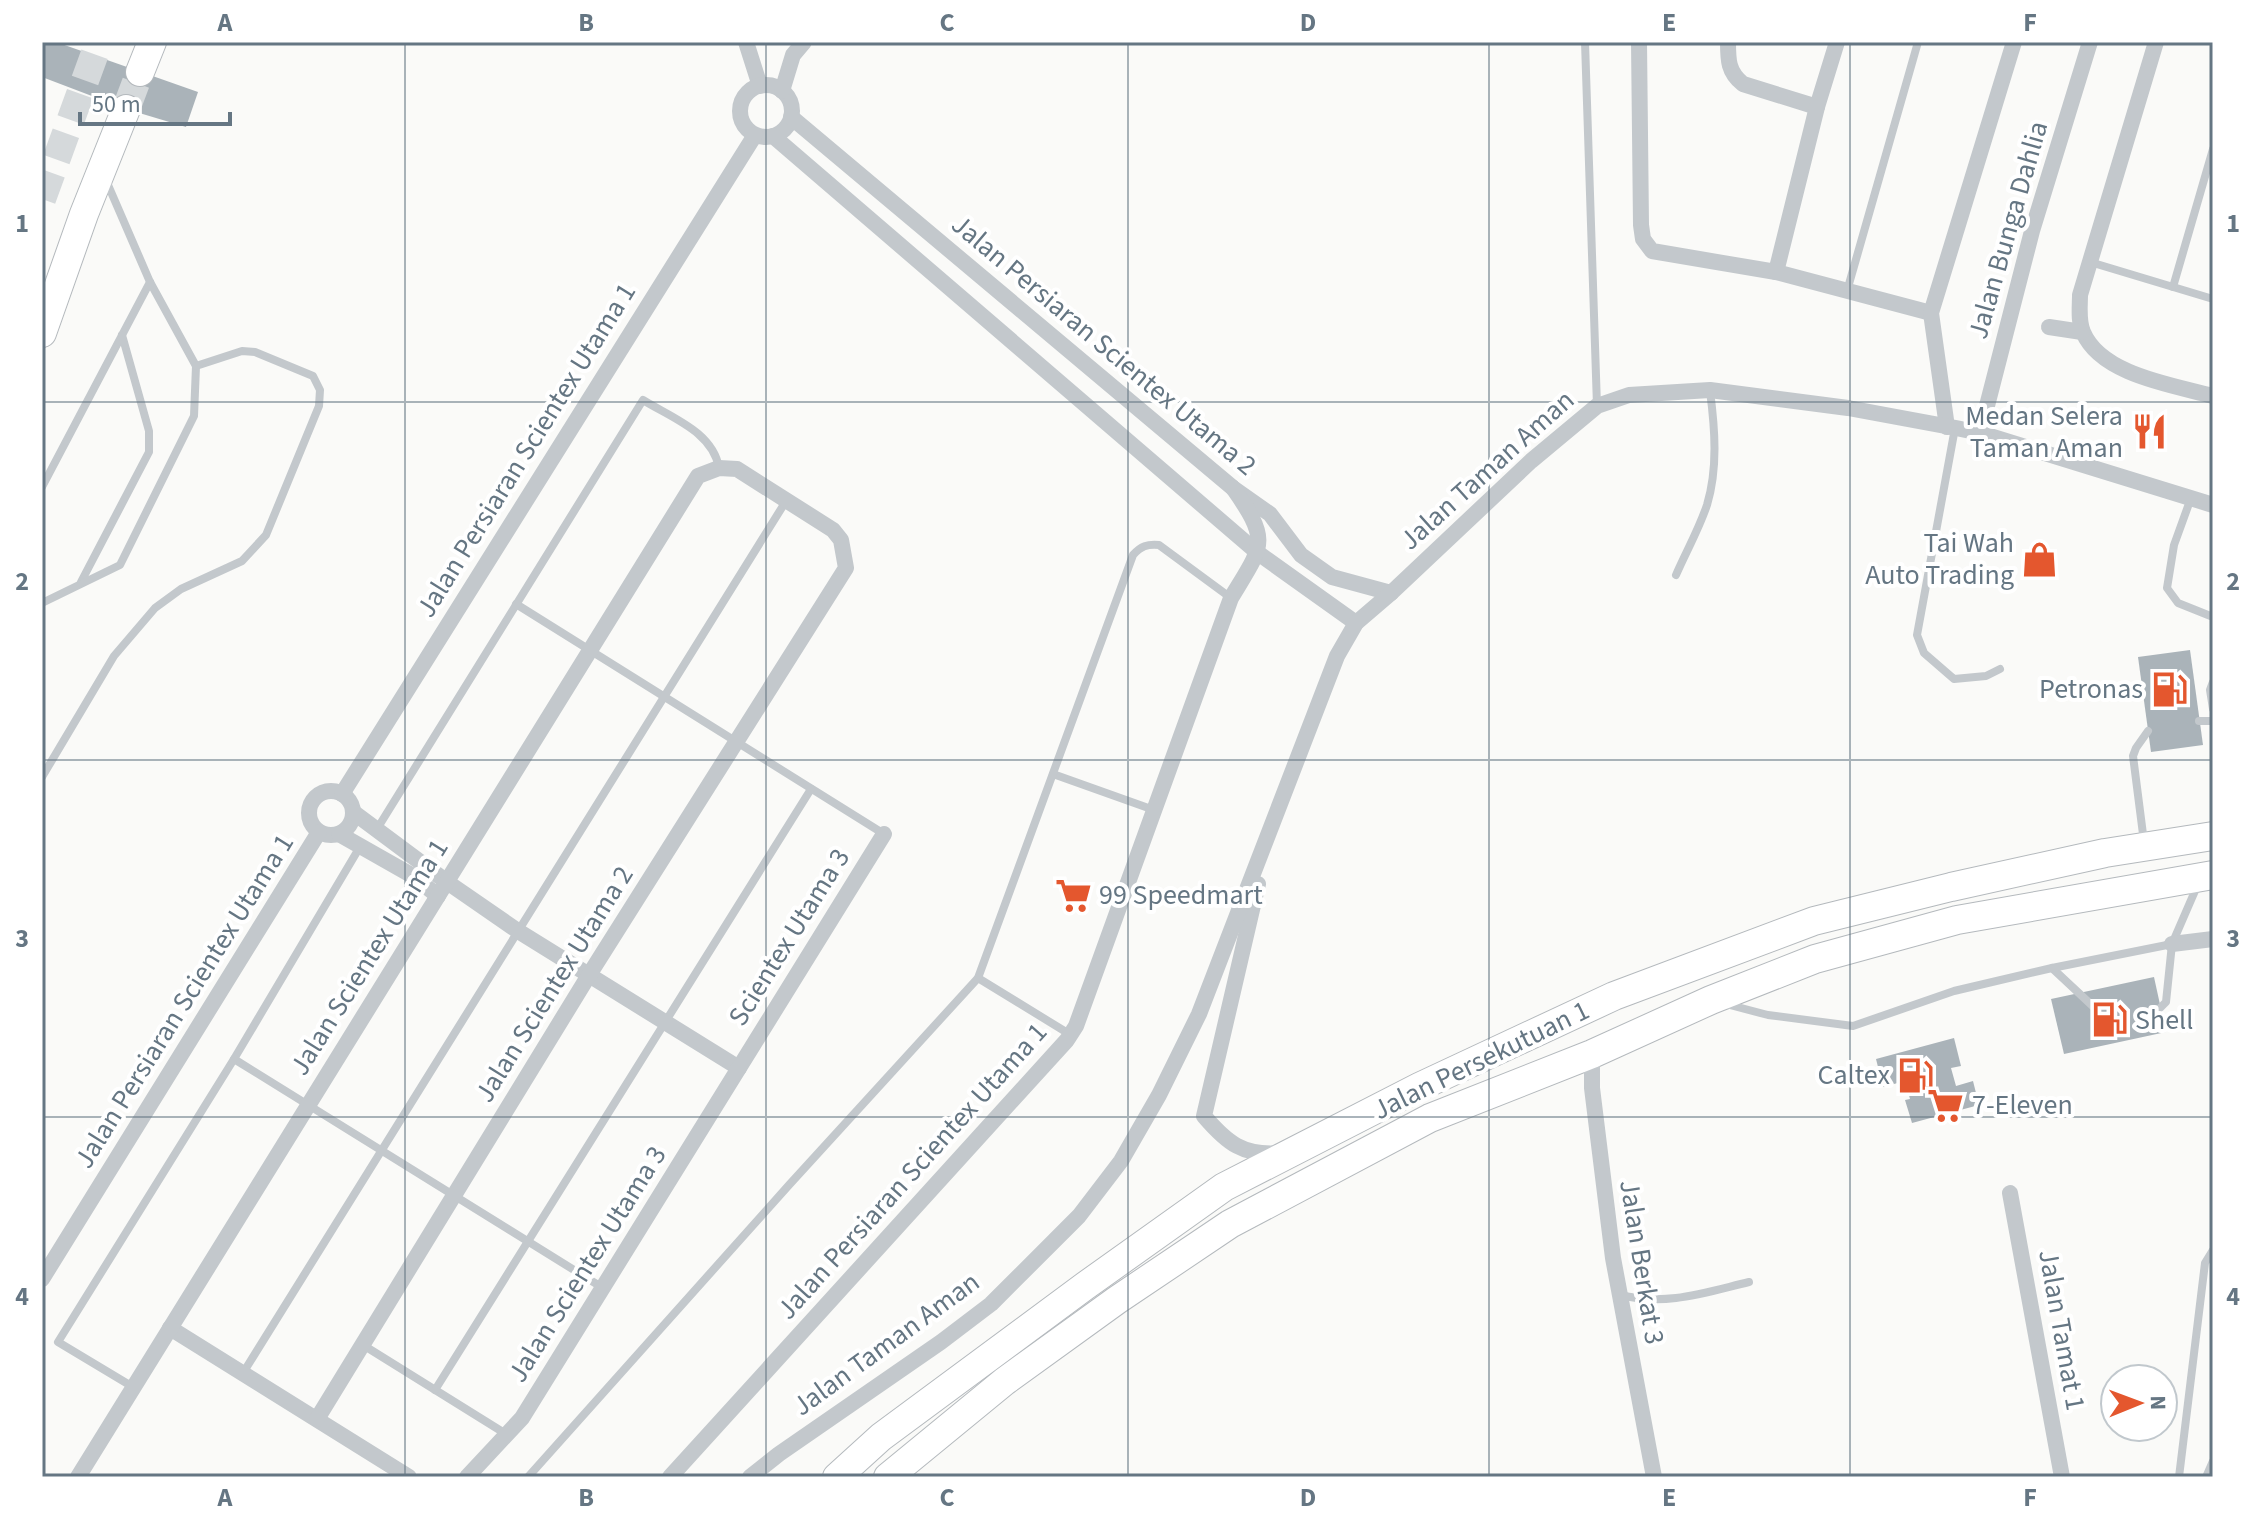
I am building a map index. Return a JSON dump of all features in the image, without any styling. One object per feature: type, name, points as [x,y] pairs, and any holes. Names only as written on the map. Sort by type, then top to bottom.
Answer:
[{"type":"highway","points":[[140,72],[152,42]]},
{"type":"highway","points":[[42,333],[126,109]]},
{"type":"highway","name":"Jalan Persekutuan 1","points":[[837,1477],[881,1437],[1224,1187],[1419,1087],[1614,996],[1814,921],[2105,853],[2213,836]]},
{"type":"highway","name":"Jalan Persekutuan 1","points":[[888,1477],[1005,1381],[1230,1224],[1430,1118],[1592,1054],[1711,1000],[1815,959],[1957,920],[2207,876]]},
{"type":"street","points":[[746,42],[760,86]]},
{"type":"street","points":[[782,91],[793,55],[804,42]]},
{"type":"street","points":[[1639,42],[1643,239],[1652,251],[1776,272],[1931,313]]},
{"type":"street","points":[[1728,42],[1728,65],[1743,84],[1817,107]]},
{"type":"street","points":[[1776,272],[1817,107],[1837,42]]},
{"type":"street","points":[[1951,428],[1931,313],[2014,42]]},
{"type":"street","name":"Jalan Bunga Dahlia","points":[[1980,433],[2032,231],[2090,42]]},
{"type":"street","points":[[2156,42],[2080,295],[2082,332],[2102,356],[2120,369],[2213,396]]},
{"type":"street","points":[[760,86],[774,86],[790,101],[791,117],[783,131],[773,136],[755,135],[744,125],[740,112],[748,93],[760,86]]},
{"type":"street","name":"Jalan Persiaran Scientex Utama 2","points":[[791,117],[1233,488],[1270,514],[1301,555],[1332,577],[1391,593]]},
{"type":"street","name":"Jalan Persiaran Scientex Utama 1","points":[[353,812],[349,825],[339,834],[325,835],[309,820],[310,805],[320,793],[342,794],[755,135]]},
{"type":"street","name":"Jalan Persiaran Scientex Utama 2","points":[[773,136],[1258,553],[1356,623]]},
{"type":"street","points":[[2049,327],[2082,332]]},
{"type":"street","name":"Jalan Taman Aman","points":[[750,1477],[991,1304],[1079,1216],[1121,1161],[1199,1014],[1337,656],[1356,623],[1531,461],[1597,406],[1629,395],[1710,390],[1848,408],[1980,433],[2213,505]]},
{"type":"street","points":[[714,469],[737,469],[786,500]]},
{"type":"street","name":"Jalan Scientex Utama 1","points":[[78,1477],[698,476],[714,469]]},
{"type":"street","points":[[1233,488],[1254,519],[1258,553]]},
{"type":"street","name":"Jalan Scientex Utama 2","points":[[317,1419],[589,975],[846,568],[841,540],[833,530],[786,500]]},
{"type":"street","name":"Jalan Persiaran Scientex Utama 1","points":[[670,1477],[1071,1035],[1231,598],[1258,553]]},
{"type":"street","points":[[342,794],[348,799],[353,812],[377,829],[442,889]]},
{"type":"street","name":"Jalan Taman Aman","points":[[1272,828],[1204,1116],[1221,1137],[1245,1151],[1262,1155],[1297,1152]]},
{"type":"street","name":"Jalan Persiaran Scientex Utama 1","points":[[42,1279],[319,832]]},
{"type":"street","points":[[339,834],[518,931],[739,1068]]},
{"type":"street","name":"Scientex Utama 3","points":[[739,1068],[884,834]]},
{"type":"street","points":[[2172,944],[2213,939]]},
{"type":"street","name":"Jalan Berkat 3","points":[[1592,1054],[1592,1088],[1619,1295],[1654,1477]]},
{"type":"street","name":"Jalan Scientex Utama 3","points":[[467,1477],[522,1418],[739,1068]]},
{"type":"street","name":"Jalan Tamat 1","points":[[2010,1193],[2062,1477]]},
{"type":"street","points":[[170,1328],[409,1477]]},
{"type":"lane","points":[[1585,42],[1597,406]]},
{"type":"lane","points":[[1847,291],[1918,42]]},
{"type":"lane","points":[[2173,287],[2213,149]]},
{"type":"lane","points":[[42,603],[120,565],[194,416],[196,366],[150,282],[102,170]]},
{"type":"lane","points":[[2090,262],[2213,299]]},
{"type":"lane","points":[[42,487],[150,282]]},
{"type":"lane","points":[[81,583],[149,452],[149,431],[122,335]]},
{"type":"lane","points":[[42,777],[114,656],[155,608],[181,589],[242,561],[266,535],[319,406],[320,390],[313,376],[255,352],[242,351],[196,366]]},
{"type":"lane","points":[[1676,575],[1707,504],[1712,479],[1715,430],[1710,390]]},
{"type":"lane","points":[[377,829],[643,400],[706,439],[716,452],[714,469]]},
{"type":"lane","points":[[1951,428],[1917,635],[1924,653],[1954,679],[1986,676],[2000,669]]},
{"type":"lane","points":[[2191,498],[2174,545],[2167,588],[2178,603],[2213,617]]},
{"type":"lane","points":[[243,1373],[786,500]]},
{"type":"lane","points":[[528,1477],[978,978],[1133,555],[1149,544],[1159,545],[1231,598]]},
{"type":"lane","points":[[516,604],[884,834]]},
{"type":"lane","points":[[2213,682],[2210,690],[2213,709]]},
{"type":"lane","points":[[2199,721],[2213,721]]},
{"type":"lane","points":[[2144,847],[2133,756],[2148,731]]},
{"type":"lane","points":[[1053,774],[1154,811]]},
{"type":"lane","points":[[435,1390],[811,789]]},
{"type":"lane","points":[[133,1388],[58,1342],[234,1059],[361,845]]},
{"type":"lane","points":[[2160,1008],[2166,1002],[2172,944],[2207,876]]},
{"type":"lane","points":[[1711,1000],[1768,1015],[1853,1026],[1954,991],[2172,944]]},
{"type":"lane","points":[[2052,968],[2098,1011]]},
{"type":"lane","points":[[978,978],[1071,1035]]},
{"type":"lane","points":[[234,1059],[603,1288]]},
{"type":"lane","points":[[2179,1477],[2205,1263],[2213,1250]]},
{"type":"lane","points":[[1619,1295],[1645,1301],[1672,1300],[1749,1282]]},
{"type":"lane","points":[[363,1345],[507,1434]]},
{"type":"lane","points":[[2206,1477],[2213,1461]]},
{"type":"building","points":[[42,42],[56,42],[198,92],[186,127],[126,109],[42,77]]},
{"type":"building","name":"Petronas","points":[[2190,650],[2203,745],[2151,752],[2138,657]]},
{"type":"building","name":"Shell","points":[[2154,977],[2166,1032],[2064,1054],[2051,999]]},
{"type":"building","name":"Caltex","points":[[1954,1038],[1961,1066],[1951,1068],[1956,1086],[1973,1081],[1979,1105],[1912,1123],[1905,1100],[1910,1099],[1905,1081],[1883,1087],[1876,1059]]},
{"type":"tunnel","points":[[42,199],[99,42]]},
{"type":"tunnel","points":[[126,109],[140,72]]},
{"type":"place","name":"Medan Selera Taman Aman","points":[[2149,432]]},
{"type":"place","name":"Tai Wah Auto Trading","points":[[2040,559]]},
{"type":"place","name":"Petronas","points":[[2169,689]]},
{"type":"place","name":"99 Speedmart","points":[[1073,895]]},
{"type":"place","name":"Shell","points":[[2109,1020]]},
{"type":"place","name":"Caltex","points":[[1916,1075]]},
{"type":"place","name":"7-Eleven","points":[[1946,1105]]}]
